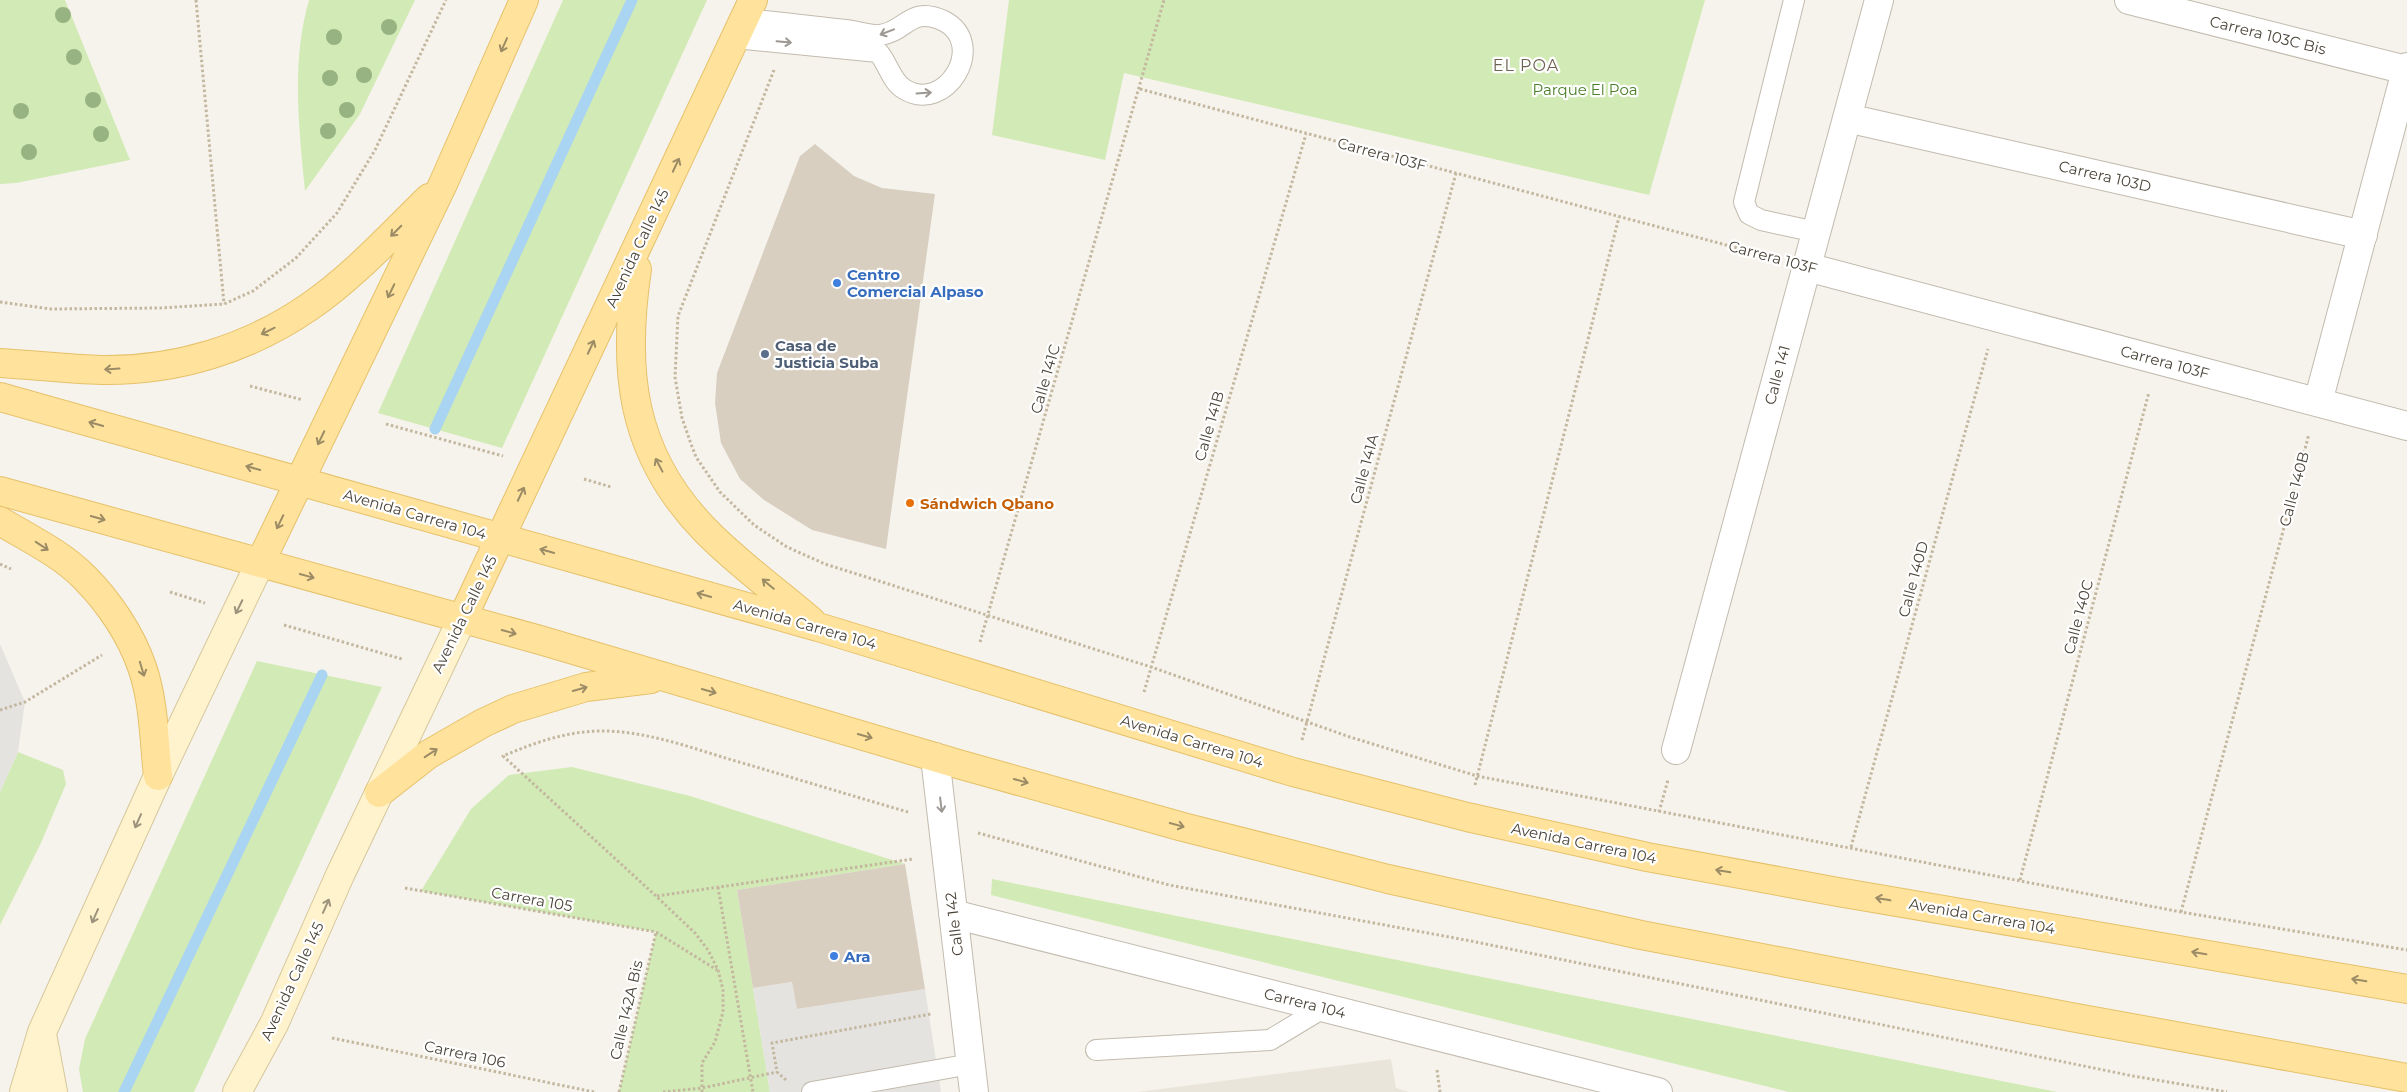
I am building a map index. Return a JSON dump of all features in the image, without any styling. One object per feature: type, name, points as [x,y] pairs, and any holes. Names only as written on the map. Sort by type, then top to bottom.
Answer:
[{"type":"main road","points":[[24,1092],[42,1032],[158,776],[443,184],[524,0]]},
{"type":"main road","name":"Avenida Calle 145","points":[[237,1092],[274,1024],[379,793],[642,241],[744,14]]},
{"type":"main road","points":[[0,363],[103,370],[164,366],[201,358],[237,346],[310,307],[389,237],[443,184]]},
{"type":"main road","points":[[642,241],[632,302],[630,344],[636,407],[644,436],[668,483],[705,530],[818,627]]},
{"type":"main road","name":"Avenida Carrera 104","points":[[0,397],[818,627],[1293,772],[1467,817],[1647,857],[1838,892],[2407,988]]},
{"type":"main road","points":[[0,491],[462,619],[1183,827],[1479,900],[1661,939],[2071,1017],[2407,1078]]},
{"type":"main road","points":[[0,521],[45,548],[85,578],[128,632],[145,677],[151,711],[158,776]]},
{"type":"main road","points":[[379,793],[429,754],[476,726],[513,710],[586,687],[662,677]]},
{"type":"main road","points":[[42,1032],[53,1092]]},
{"type":"street","name":"Calle 141","points":[[1676,750],[1879,0]]},
{"type":"street","name":"Carrera 103C Bis","points":[[2129,0],[2406,68]]},
{"type":"street","points":[[2318,402],[2406,68]]},
{"type":"street","name":"Carrera 103D","points":[[1847,118],[2363,235]]},
{"type":"street","name":"Carrera 103F","points":[[1807,266],[2407,426]]},
{"type":"street","name":"Calle 142","points":[[935,756],[974,1092]]},
{"type":"street","name":"Carrera 104","points":[[953,914],[1658,1092]]},
{"type":"lane","points":[[1794,0],[1744,202],[1749,214],[1761,220],[1816,232]]},
{"type":"lane","points":[[744,14],[881,35],[908,20],[920,16],[933,17],[945,22],[955,31],[961,43],[962,63],[956,77],[944,88],[929,94],[914,94],[903,88],[894,79],[878,52],[786,42],[744,14]]},
{"type":"lane","points":[[1096,1050],[1270,1040],[1323,1008]]},
{"type":"lane","points":[[812,1092],[971,1064]]},
{"type":"path","points":[[196,0],[224,304]]},
{"type":"path","points":[[0,302],[51,308],[101,309],[224,304],[253,291],[296,258],[337,213],[375,150],[446,0]]},
{"type":"path","name":"Calle 141C","points":[[970,673],[988,617],[1164,0]]},
{"type":"path","points":[[786,42],[678,316],[675,377],[682,418],[696,457],[720,492],[754,524],[787,547],[825,564],[1151,667],[1350,737],[1478,776],[2181,912],[2407,950]]},
{"type":"path","name":"Carrera 103F","points":[[1140,89],[1807,266]]},
{"type":"path","name":"Calle 141B","points":[[1135,724],[1306,134]]},
{"type":"path","name":"Calle 141A","points":[[1293,772],[1456,173]]},
{"type":"path","points":[[1467,817],[1619,216]]},
{"type":"path","name":"Calle 140D","points":[[1851,847],[1996,317]]},
{"type":"path","name":"Calle 140C","points":[[2020,880],[2158,360]]},
{"type":"path","points":[[250,386],[311,403]]},
{"type":"path","name":"Calle 140B","points":[[2181,912],[2318,402]]},
{"type":"path","points":[[386,424],[510,458]]},
{"type":"path","points":[[584,479],[611,487]]},
{"type":"path","points":[[170,592],[210,604]]},
{"type":"path","points":[[284,625],[402,659]]},
{"type":"path","points":[[0,710],[25,702],[103,654]]},
{"type":"path","points":[[702,1090],[702,1063],[715,1042],[723,1012],[723,990],[718,970],[708,950],[695,933],[656,896],[503,756],[539,741],[575,732],[600,731],[631,734],[682,745],[943,823],[1169,885],[1471,942],[2133,1076],[2227,1092]]},
{"type":"path","points":[[656,896],[916,859]]},
{"type":"path","points":[[718,887],[753,1092]]},
{"type":"path","name":"Carrera 105","points":[[405,888],[656,932]]},
{"type":"path","points":[[656,932],[718,970]]},
{"type":"path","name":"Calle 142A Bis","points":[[619,1092],[656,932]]},
{"type":"path","points":[[663,1092],[702,1090],[777,1072],[772,1043],[940,1012]]},
{"type":"path","name":"Carrera 106","points":[[332,1038],[594,1092]]},
{"type":"shaded area","points":[[0,644],[25,702],[18,752],[0,792]]},
{"type":"shaded area","points":[[792,982],[797,1009],[925,989],[941,1092],[770,1092],[753,988]]},
{"type":"shaded area","points":[[1391,1059],[1396,1088],[1409,1092],[1138,1092]]},
{"type":"green space","points":[[0,0],[65,0],[130,160],[16,183],[0,184]]},
{"type":"green space","points":[[309,0],[415,0],[360,114],[305,191],[299,119],[298,71],[303,24]]},
{"type":"green space","points":[[563,0],[707,0],[502,448],[378,413]]},
{"type":"green space","name":"Parque El Poa","points":[[1009,0],[1705,0],[1649,195],[1124,73],[1105,160],[992,135]]},
{"type":"green space","points":[[257,661],[382,687],[194,1092],[83,1092],[79,1069],[85,1039]]},
{"type":"green space","points":[[18,752],[63,770],[66,784],[40,845],[0,925],[0,792]]},
{"type":"green space","points":[[572,767],[690,796],[905,864],[737,890],[770,1092],[619,1092],[656,932],[421,891],[471,809],[509,775]]},
{"type":"green space","points":[[992,879],[2057,1092],[1789,1092],[991,895]]},
{"type":"building","name":"Centro Comercial Alpaso","points":[[815,144],[854,176],[882,188],[935,194],[886,549],[812,530],[764,500],[740,479],[721,443],[715,403],[717,373],[800,156]]},
{"type":"building","name":"Ara","points":[[905,864],[925,989],[797,1009],[792,982],[753,988],[737,890]]},
{"type":"waterway","points":[[435,429],[632,0]]},
{"type":"waterway","points":[[124,1092],[322,675]]},
{"type":"place","name":"Centro Comercial Alpaso","points":[[837,283]]},
{"type":"place","name":"Casa de Justicia Suba","points":[[765,354]]},
{"type":"place","name":"Sándwich Qbano","points":[[910,503]]},
{"type":"place","name":"Ara","points":[[834,956]]},
{"type":"district","name":"EL POA","points":[[1526,65]]}]
